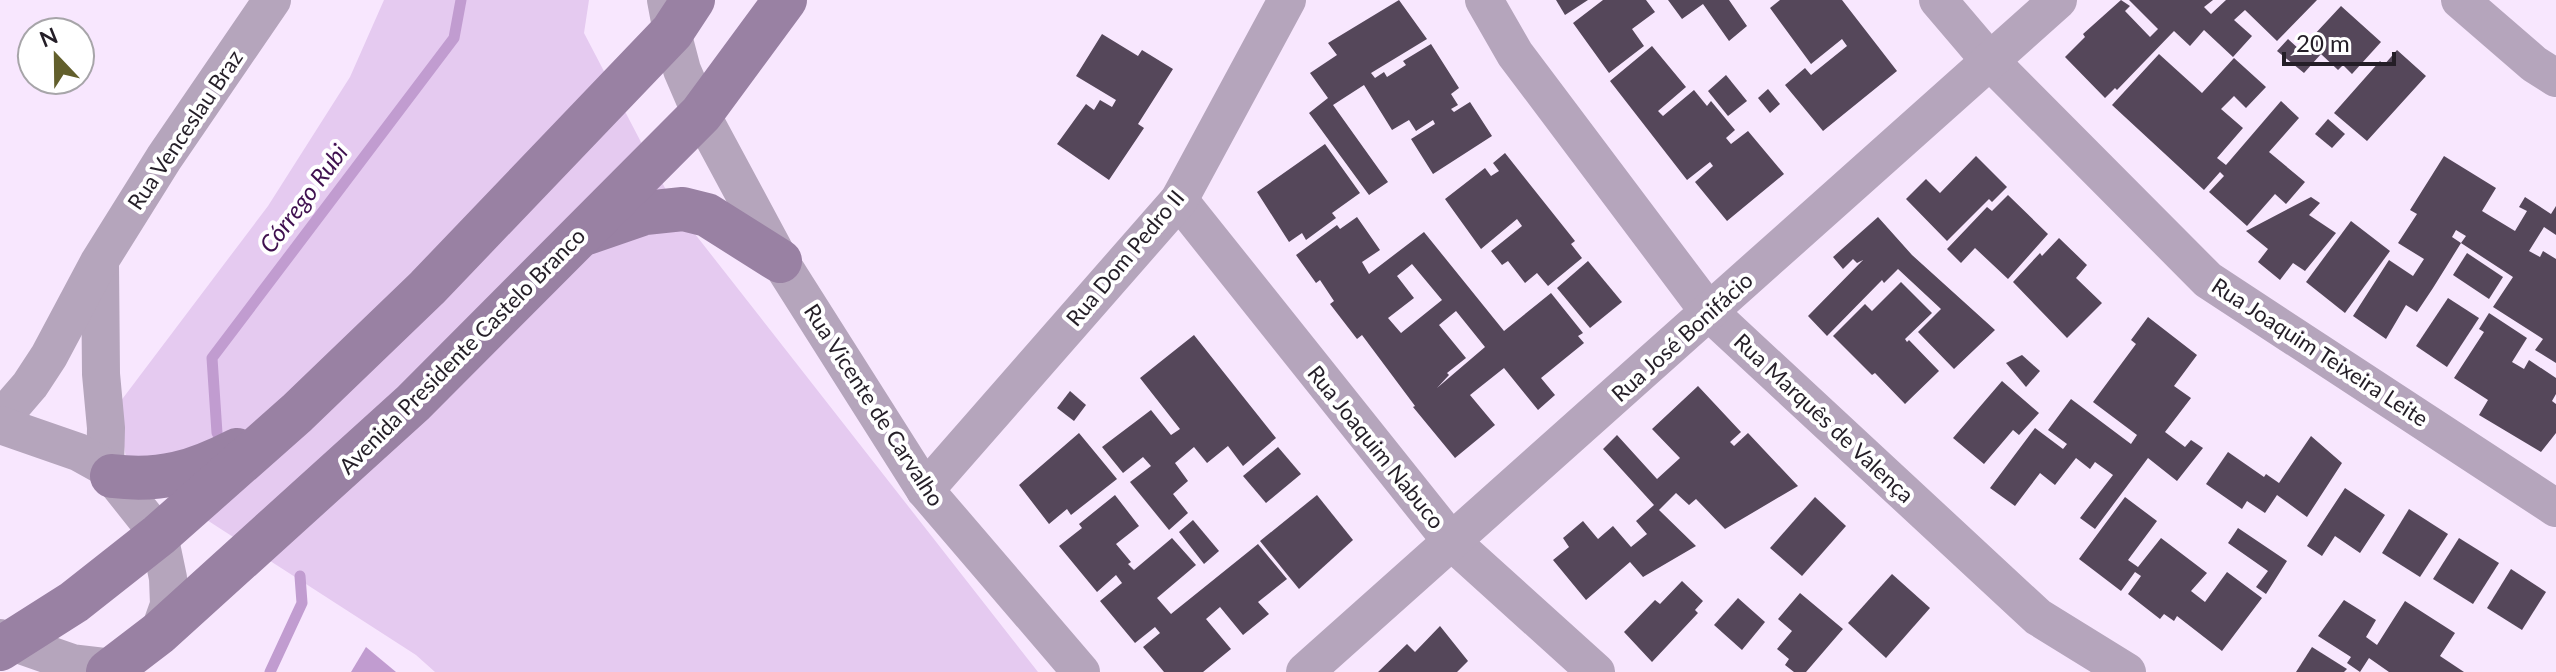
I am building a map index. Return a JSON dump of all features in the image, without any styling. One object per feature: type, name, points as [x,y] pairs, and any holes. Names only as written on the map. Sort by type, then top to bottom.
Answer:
[{"type":"main road","name":"Avenida Presidente Castelo Branco","points":[[111,670],[159,633],[376,438],[701,114],[785,0]]},
{"type":"main road","points":[[4,643],[74,602],[159,535],[297,413],[427,288],[677,11]]},
{"type":"main road","points":[[577,237],[645,213],[683,209],[707,215],[780,261]]},
{"type":"main road","points":[[109,471],[158,479],[206,465],[297,413]]},
{"type":"street","name":"Rua Venceslau Braz","points":[[0,422],[49,356],[99,262],[164,158],[272,0]]},
{"type":"street","name":"Rua Dom Pedro II","points":[[925,490],[1179,200],[1287,0]]},
{"type":"street","name":"Rua Marquês de Valença","points":[[1484,0],[1515,54],[1709,312],[2038,617],[2127,672]]},
{"type":"street","name":"Rua Joaquim Teixeira Leite","points":[[1938,0],[1990,61],[2208,280],[2556,508]]},
{"type":"street","name":"Rua José Bonifácio","points":[[1305,672],[2058,0]]},
{"type":"street","points":[[2460,0],[2534,64],[2556,78]]},
{"type":"street","name":"Rua Vicente de Carvalho","points":[[677,11],[682,70],[701,114],[780,261],[925,490],[1081,672]]},
{"type":"street","name":"Rua Joaquim Nabuco","points":[[1179,200],[1452,542],[1596,672]]},
{"type":"street","points":[[99,262],[101,374],[109,471]]},
{"type":"street","points":[[0,422],[78,452],[109,471],[159,535],[168,578],[169,605],[159,633]]},
{"type":"street","points":[[4,643],[72,663],[111,670]]},
{"type":"shaded area","points":[[384,0],[589,0],[584,33],[677,211],[1038,672],[435,672],[416,655],[128,469],[117,406],[268,206],[350,77]]},
{"type":"shaded area","points":[[366,647],[396,672],[351,672]]},
{"type":"building","points":[[1399,0],[1427,39],[1371,73],[1375,78],[1384,72],[1387,77],[1406,65],[1403,61],[1431,44],[1459,88],[1451,94],[1458,105],[1451,109],[1454,112],[1470,102],[1492,136],[1433,174],[1411,139],[1435,124],[1433,120],[1416,131],[1409,120],[1392,130],[1364,85],[1333,105],[1388,182],[1369,195],[1309,113],[1328,98],[1310,73],[1337,55],[1328,43]]},
{"type":"building","points":[[1556,0],[1588,0],[1565,15]]},
{"type":"building","points":[[1603,0],[1646,0],[1655,12],[1632,29],[1644,46],[1609,73],[1573,23]]},
{"type":"building","points":[[1668,0],[1729,0],[1747,26],[1729,41],[1703,4],[1682,19]]},
{"type":"building","points":[[1780,0],[1842,0],[1897,71],[1823,131],[1785,85],[1805,68],[1811,75],[1847,46],[1842,39],[1811,64],[1770,8]]},
{"type":"building","points":[[2121,0],[2130,6],[2125,11],[2150,37],[2158,29],[2129,0],[2213,0],[2204,7],[2211,14],[2226,0],[2317,0],[2277,41],[2245,10],[2234,20],[2252,36],[2233,57],[2204,30],[2190,46],[2174,31],[2117,90],[2115,88],[2105,98],[2065,57],[2085,37],[2083,34]]},
{"type":"building","points":[[2341,6],[2381,42],[2352,74],[2343,65],[2338,70],[2321,54],[2304,73],[2277,51],[2288,39],[2300,50]]},
{"type":"building","points":[[1102,34],[1138,56],[1142,50],[1173,69],[1138,124],[1144,128],[1109,180],[1057,144],[1086,104],[1094,110],[1100,100],[1112,107],[1116,100],[1076,76]]},
{"type":"building","points":[[1652,46],[1686,87],[1658,111],[1663,116],[1694,90],[1707,106],[1711,101],[1735,130],[1726,138],[1731,144],[1748,131],[1784,174],[1727,221],[1695,182],[1713,166],[1710,162],[1687,180],[1610,81]]},
{"type":"building","points":[[2397,50],[2426,76],[2367,141],[2334,113],[2380,61],[2384,65]]},
{"type":"building","points":[[2159,54],[2202,93],[2234,58],[2266,87],[2246,108],[2234,96],[2221,109],[2243,128],[2217,158],[2226,165],[2281,101],[2299,118],[2269,152],[2305,182],[2286,204],[2275,194],[2247,226],[2209,192],[2224,176],[2220,172],[2204,190],[2112,105]]},
{"type":"building","points":[[1726,75],[1747,101],[1728,116],[1708,91]]},
{"type":"building","points":[[1768,89],[1780,104],[1770,113],[1758,98]]},
{"type":"building","points":[[2328,119],[2345,134],[2332,148],[2315,134]]},
{"type":"building","points":[[1325,144],[1360,193],[1332,213],[1336,218],[1306,240],[1302,233],[1289,242],[1257,192]]},
{"type":"building","points":[[1505,153],[1575,241],[1571,244],[1582,258],[1548,286],[1537,273],[1525,283],[1508,261],[1502,265],[1491,251],[1522,226],[1517,219],[1481,249],[1445,199],[1485,168],[1491,176],[1499,171],[1493,163]]},
{"type":"building","points":[[1976,156],[2007,187],[1992,202],[1989,199],[1947,241],[1906,199],[1926,179],[1940,193]]},
{"type":"building","points":[[2444,156],[2496,188],[2482,211],[2515,231],[2527,211],[2519,207],[2525,197],[2551,214],[2556,206],[2556,235],[2544,227],[2529,251],[2540,257],[2543,251],[2556,259],[2556,363],[2535,350],[2543,339],[2493,307],[2513,277],[2461,243],[2417,312],[2406,305],[2386,339],[2353,316],[2389,260],[2413,276],[2424,259],[2398,243],[2417,214],[2410,210]],"holes":[[[2456,230],[2466,236],[2461,243],[2452,237]]]},
{"type":"building","points":[[2008,195],[2048,234],[2008,279],[1975,248],[1961,263],[1947,249],[1987,207],[1992,211]]},
{"type":"building","points":[[2311,197],[2320,203],[2309,215],[2336,233],[2305,271],[2293,263],[2280,280],[2258,262],[2268,249],[2246,231]]},
{"type":"building","points":[[1357,217],[1380,250],[1362,262],[1369,274],[1424,232],[1504,331],[1551,293],[1583,333],[1578,336],[1584,343],[1541,378],[1555,395],[1538,410],[1504,368],[1470,395],[1495,425],[1455,458],[1413,407],[1362,335],[1357,339],[1330,304],[1334,301],[1320,280],[1316,283],[1296,255],[1337,225],[1340,229]],"holes":[[[1412,264],[1442,300],[1401,333],[1388,318],[1414,298],[1397,276]],[[1456,311],[1485,347],[1437,388],[1449,375],[1447,373],[1466,358],[1439,325]]]},
{"type":"building","points":[[1878,217],[1912,255],[1995,330],[1954,369],[1918,332],[1941,309],[1898,269],[1884,283],[1882,280],[1827,336],[1808,316],[1863,260],[1857,263],[1853,259],[1843,269],[1833,257]]},
{"type":"building","points":[[2351,221],[2390,251],[2345,313],[2306,282]]},
{"type":"building","points":[[2059,238],[2087,265],[2076,278],[2102,303],[2067,338],[2013,282]]},
{"type":"building","points":[[2467,253],[2503,277],[2489,299],[2453,275]]},
{"type":"building","points":[[1588,261],[1622,302],[1590,328],[1557,288]]},
{"type":"building","points":[[1901,282],[1932,313],[1905,339],[1939,371],[1905,404],[1833,336],[1865,304],[1872,311]]},
{"type":"building","points":[[2448,298],[2479,318],[2447,367],[2416,346]]},
{"type":"building","points":[[2489,313],[2527,338],[2512,362],[2524,369],[2529,360],[2556,378],[2556,394],[2552,401],[2556,404],[2556,433],[2541,452],[2479,415],[2488,400],[2454,378],[2484,332],[2479,329]]},
{"type":"building","points":[[2148,317],[2197,355],[2174,386],[2191,398],[2165,432],[2185,447],[2191,440],[2203,448],[2177,481],[2148,458],[2095,529],[2080,518],[2113,475],[2095,462],[2090,469],[2076,458],[2055,485],[2040,473],[2015,506],[1990,488],[2035,428],[2063,449],[2067,444],[2048,430],[2071,399],[2131,444],[2137,435],[2093,402],[2136,344],[2131,340]]},
{"type":"building","points":[[1194,335],[1276,438],[1243,466],[1228,446],[1207,463],[1194,447],[1175,463],[1188,481],[1173,494],[1188,513],[1169,530],[1130,482],[1151,466],[1143,457],[1123,473],[1102,447],[1151,410],[1171,435],[1180,429],[1140,378]]},
{"type":"building","points":[[2022,355],[2040,371],[2026,387],[2006,363]]},
{"type":"building","points":[[2002,381],[2039,413],[2019,435],[2013,430],[1984,464],[1953,438]]},
{"type":"building","points":[[1698,386],[1741,432],[1730,442],[1734,446],[1748,433],[1798,486],[1725,529],[1696,499],[1689,505],[1676,493],[1659,510],[1696,546],[1643,577],[1630,562],[1586,600],[1553,560],[1569,547],[1563,538],[1583,521],[1598,539],[1613,526],[1631,547],[1647,534],[1636,521],[1654,505],[1603,449],[1617,435],[1657,479],[1680,458],[1652,429]]},
{"type":"building","points":[[1070,391],[1086,405],[1074,421],[1057,408]]},
{"type":"building","points":[[1079,433],[1117,479],[1071,515],[1067,509],[1049,524],[1019,485]]},
{"type":"building","points":[[2311,436],[2342,463],[2307,517],[2277,495],[2265,513],[2247,501],[2242,509],[2206,484],[2228,452],[2264,477],[2266,474],[2279,483]]},
{"type":"building","points":[[1278,447],[1301,474],[1266,503],[1243,476]]},
{"type":"building","points":[[2345,488],[2385,515],[2360,553],[2335,536],[2322,556],[2307,546]]},
{"type":"building","points":[[1115,495],[1139,526],[1116,544],[1134,570],[1172,538],[1196,565],[1157,598],[1171,614],[1258,544],[1287,579],[1258,602],[1269,614],[1243,635],[1220,607],[1206,619],[1231,649],[1203,672],[1164,672],[1143,647],[1160,633],[1155,627],[1135,643],[1100,601],[1122,583],[1116,575],[1097,592],[1059,546],[1082,528],[1079,524]]},
{"type":"building","points":[[1317,495],[1353,540],[1299,589],[1260,541]]},
{"type":"building","points":[[1815,497],[1846,526],[1802,576],[1770,548]]},
{"type":"building","points":[[2125,497],[2157,521],[2128,560],[2138,567],[2161,538],[2207,573],[2191,591],[2205,602],[2227,572],[2262,598],[2222,651],[2177,616],[2174,621],[2164,614],[2160,619],[2128,594],[2141,576],[2135,572],[2121,591],[2079,559]]},
{"type":"building","points":[[2409,509],[2448,534],[2420,577],[2382,553]]},
{"type":"building","points":[[1193,520],[1219,551],[1204,564],[1179,532]]},
{"type":"building","points":[[2238,528],[2287,561],[2266,594],[2256,587],[2268,571],[2228,543]]},
{"type":"building","points":[[2459,538],[2499,563],[2473,604],[2433,579]]},
{"type":"building","points":[[2511,569],[2546,592],[2522,630],[2487,608]]},
{"type":"building","points":[[1892,574],[1930,608],[1886,658],[1848,623]]},
{"type":"building","points":[[1682,581],[1703,601],[1695,610],[1698,613],[1652,662],[1624,632],[1655,600],[1660,604]]},
{"type":"building","points":[[1800,593],[1843,629],[1806,672],[1794,672],[1785,665],[1789,659],[1777,649],[1792,631],[1778,619]]},
{"type":"building","points":[[1738,598],[1765,622],[1742,650],[1714,625]]},
{"type":"building","points":[[2344,600],[2376,620],[2366,637],[2377,645],[2405,601],[2455,633],[2440,656],[2464,672],[2389,672],[2369,658],[2360,672],[2347,663],[2351,657],[2318,636]]},
{"type":"building","points":[[1440,626],[1468,661],[1457,672],[1378,672],[1407,644],[1415,652]]},
{"type":"building","points":[[2312,647],[2347,669],[2344,672],[2296,672]]},
{"type":"waterway","name":"Córrego Rubi","points":[[217,433],[212,358],[454,38],[461,0]]},
{"type":"waterway","name":"Córrego Rubi","points":[[270,672],[302,603],[300,576]]}]
